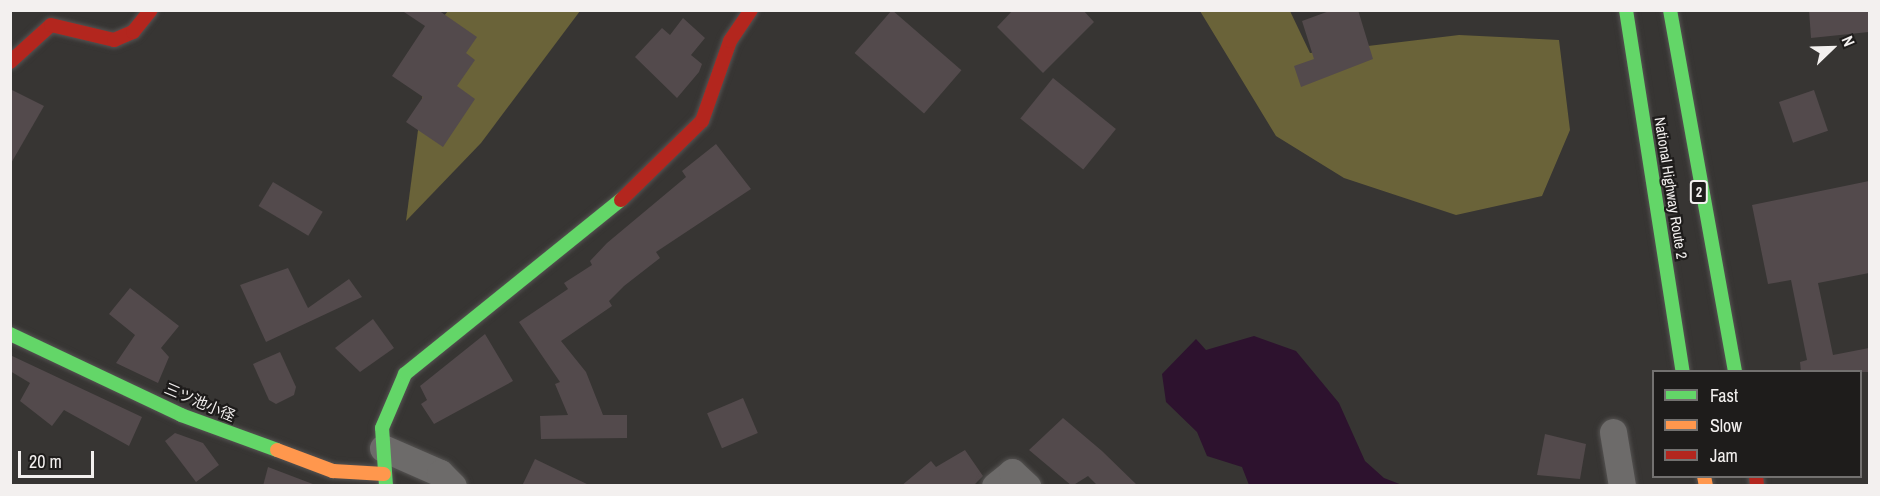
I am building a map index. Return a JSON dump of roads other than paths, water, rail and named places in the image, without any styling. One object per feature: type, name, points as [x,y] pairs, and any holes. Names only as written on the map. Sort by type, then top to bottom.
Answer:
[{"type":"main road","points":[[10,62],[51,25],[79,27],[114,40],[133,32],[151,10]]},
{"type":"main road","points":[[385,469],[382,428],[405,374],[650,177],[702,121],[730,40],[752,10]]},
{"type":"main road","name":"National Highway Route 2","points":[[1626,10],[1683,370]]},
{"type":"main road","name":"National Highway Route 2","points":[[1670,10],[1696,178],[1735,370]]},
{"type":"main road","name":"三ツ池小径","points":[[10,334],[181,415],[333,471],[385,469]]},
{"type":"street","points":[[1613,432],[1622,486]]},
{"type":"street","points":[[385,469],[440,473],[453,486]]},
{"type":"street","points":[[995,486],[1012,472],[1027,486]]}]
